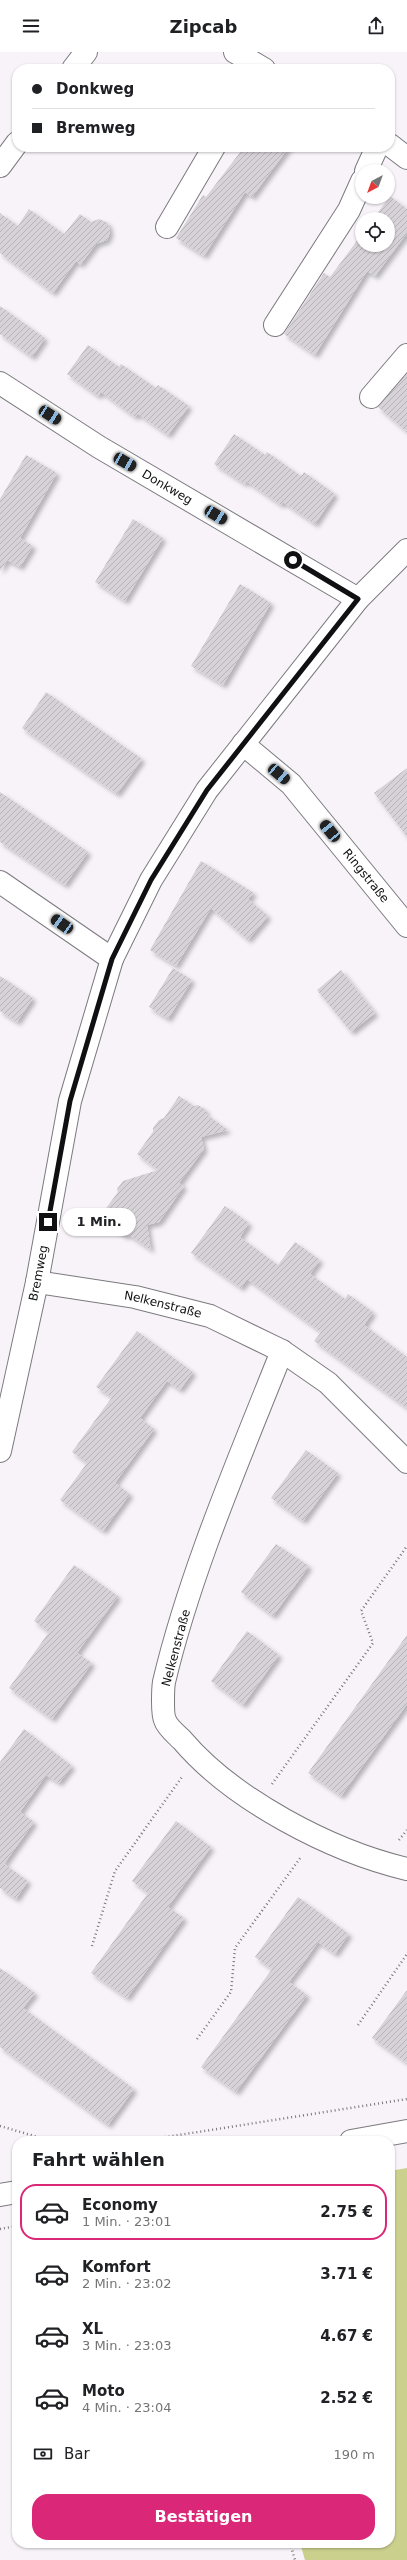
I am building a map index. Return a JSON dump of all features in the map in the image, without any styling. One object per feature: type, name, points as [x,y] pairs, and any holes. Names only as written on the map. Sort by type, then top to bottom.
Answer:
[{"type":"street","points":[[77,64],[86,52]]},
{"type":"street","points":[[395,149],[407,158]]},
{"type":"street","points":[[0,166],[12,150]]},
{"type":"street","points":[[167,227],[211,152]]},
{"type":"street","points":[[369,164],[375,152]]},
{"type":"street","points":[[276,325],[349,210],[355,197]]},
{"type":"street","points":[[371,397],[407,355]]},
{"type":"street","name":"Donkweg","points":[[0,383],[99,446],[358,599]]},
{"type":"street","name":"Bremweg","points":[[1,1441],[38,1282],[70,1101],[112,959],[151,880],[207,790],[358,599],[407,550]]},
{"type":"street","name":"Ringstraße","points":[[243,744],[291,784],[406,923]]},
{"type":"street","points":[[0,882],[112,959]]},
{"type":"street","name":"Nelkenstraße","points":[[38,1282],[135,1298],[210,1316],[282,1351],[328,1383],[407,1462]]},
{"type":"street","name":"Nelkenstraße","points":[[282,1351],[234,1473],[192,1590],[163,1684],[165,1720],[196,1757],[257,1804],[316,1837],[383,1863],[407,1869]]},
{"type":"street","points":[[382,2136],[407,2132]]},
{"type":"street","points":[[0,2194],[12,2193]]},
{"type":"path","points":[[257,1804],[373,1644],[361,1611],[407,1546]]},
{"type":"path","points":[[92,1946],[115,1871],[196,1757]]},
{"type":"path","points":[[196,2039],[231,1992],[235,1948],[316,1837]]},
{"type":"path","points":[[358,2025],[407,1954]]},
{"type":"path","points":[[173,2136],[407,2099]]},
{"type":"path","points":[[0,2126],[34,2136]]},
{"type":"path","points":[[0,2229],[12,2227]]},
{"type":"path","points":[[291,2548],[295,2560]]},
{"type":"green space","points":[[407,2168],[407,2560],[305,2560],[301,2548],[395,2548],[395,2170]]},
{"type":"building","points":[[240,152],[285,152],[252,197],[245,192],[204,256],[176,238],[203,195],[206,197]]},
{"type":"building","points":[[395,200],[407,209],[407,233],[395,249],[395,212],[378,212],[384,204],[395,204]]},
{"type":"building","points":[[29,209],[64,234],[80,214],[91,222],[99,219],[108,223],[110,232],[107,240],[96,244],[80,265],[76,261],[53,293],[0,253],[0,213],[18,226]]},
{"type":"building","points":[[355,243],[355,252],[393,252],[375,276],[367,271],[315,355],[284,334],[324,273],[330,277]]},
{"type":"building","points":[[0,306],[45,338],[32,357],[0,334]]},
{"type":"building","points":[[88,345],[119,367],[121,364],[156,388],[158,385],[189,406],[168,435],[138,414],[135,417],[101,392],[98,396],[67,374]]},
{"type":"building","points":[[407,374],[407,432],[378,407]]},
{"type":"building","points":[[234,434],[265,455],[267,452],[301,476],[304,472],[335,494],[315,524],[283,502],[281,505],[246,481],[245,484],[214,464]]},
{"type":"building","points":[[26,455],[57,473],[20,538],[33,546],[20,567],[7,560],[0,571],[0,499]]},
{"type":"building","points":[[133,519],[163,538],[125,601],[95,582]]},
{"type":"building","points":[[240,584],[271,603],[223,685],[191,666]]},
{"type":"building","points":[[46,692],[142,759],[117,794],[22,728]]},
{"type":"building","points":[[407,768],[407,837],[374,793]]},
{"type":"building","points":[[0,792],[88,852],[65,885],[0,842]]},
{"type":"building","points":[[201,861],[254,893],[248,899],[268,916],[248,940],[211,908],[176,966],[150,950]]},
{"type":"building","points":[[173,968],[192,980],[168,1019],[149,1007]]},
{"type":"building","points":[[341,970],[375,1013],[351,1032],[317,990]]},
{"type":"building","points":[[0,976],[33,998],[17,1022],[0,1011]]},
{"type":"building","points":[[179,1096],[194,1106],[198,1105],[206,1110],[206,1114],[228,1130],[201,1137],[204,1149],[179,1183],[184,1186],[159,1222],[147,1225],[151,1250],[129,1235],[124,1236],[116,1230],[116,1226],[101,1215],[118,1192],[117,1189],[123,1181],[158,1170],[137,1154],[153,1132],[153,1128],[159,1120],[164,1118]]},
{"type":"building","points":[[225,1206],[249,1223],[240,1237],[278,1265],[295,1242],[320,1260],[310,1274],[345,1299],[348,1294],[373,1312],[364,1325],[407,1357],[407,1408],[314,1341],[321,1332],[247,1279],[241,1288],[191,1253]]},
{"type":"building","points":[[137,1331],[193,1372],[180,1390],[167,1381],[140,1418],[154,1429],[115,1483],[130,1494],[103,1531],[60,1500],[87,1463],[72,1452],[112,1397],[96,1387]]},
{"type":"building","points":[[306,1450],[338,1473],[303,1521],[271,1498]]},
{"type":"building","points":[[276,1544],[309,1566],[273,1616],[241,1592]]},
{"type":"building","points":[[74,1565],[118,1596],[77,1653],[92,1663],[52,1719],[9,1688],[49,1632],[34,1621]]},
{"type":"building","points":[[247,1631],[279,1655],[243,1705],[211,1681]]},
{"type":"building","points":[[407,1635],[407,1704],[341,1796],[308,1773]]},
{"type":"building","points":[[24,1729],[72,1766],[59,1783],[46,1775],[20,1812],[34,1822],[4,1864],[28,1881],[16,1899],[0,1888],[0,1762]]},
{"type":"building","points":[[176,1821],[211,1847],[168,1907],[184,1918],[127,1998],[91,1973],[148,1893],[132,1881]]},
{"type":"building","points":[[298,1897],[349,1934],[335,1954],[318,1942],[289,1982],[307,1995],[236,2092],[201,2067],[272,1969],[255,1957]]},
{"type":"building","points":[[0,1968],[35,1993],[23,2008],[134,2089],[108,2125],[0,2047]]},
{"type":"building","points":[[407,1990],[407,2063],[372,2038]]},
{"type":"route","points":[[48,1222],[70,1101],[112,959],[151,880],[207,790],[358,599],[293,560]]}]
